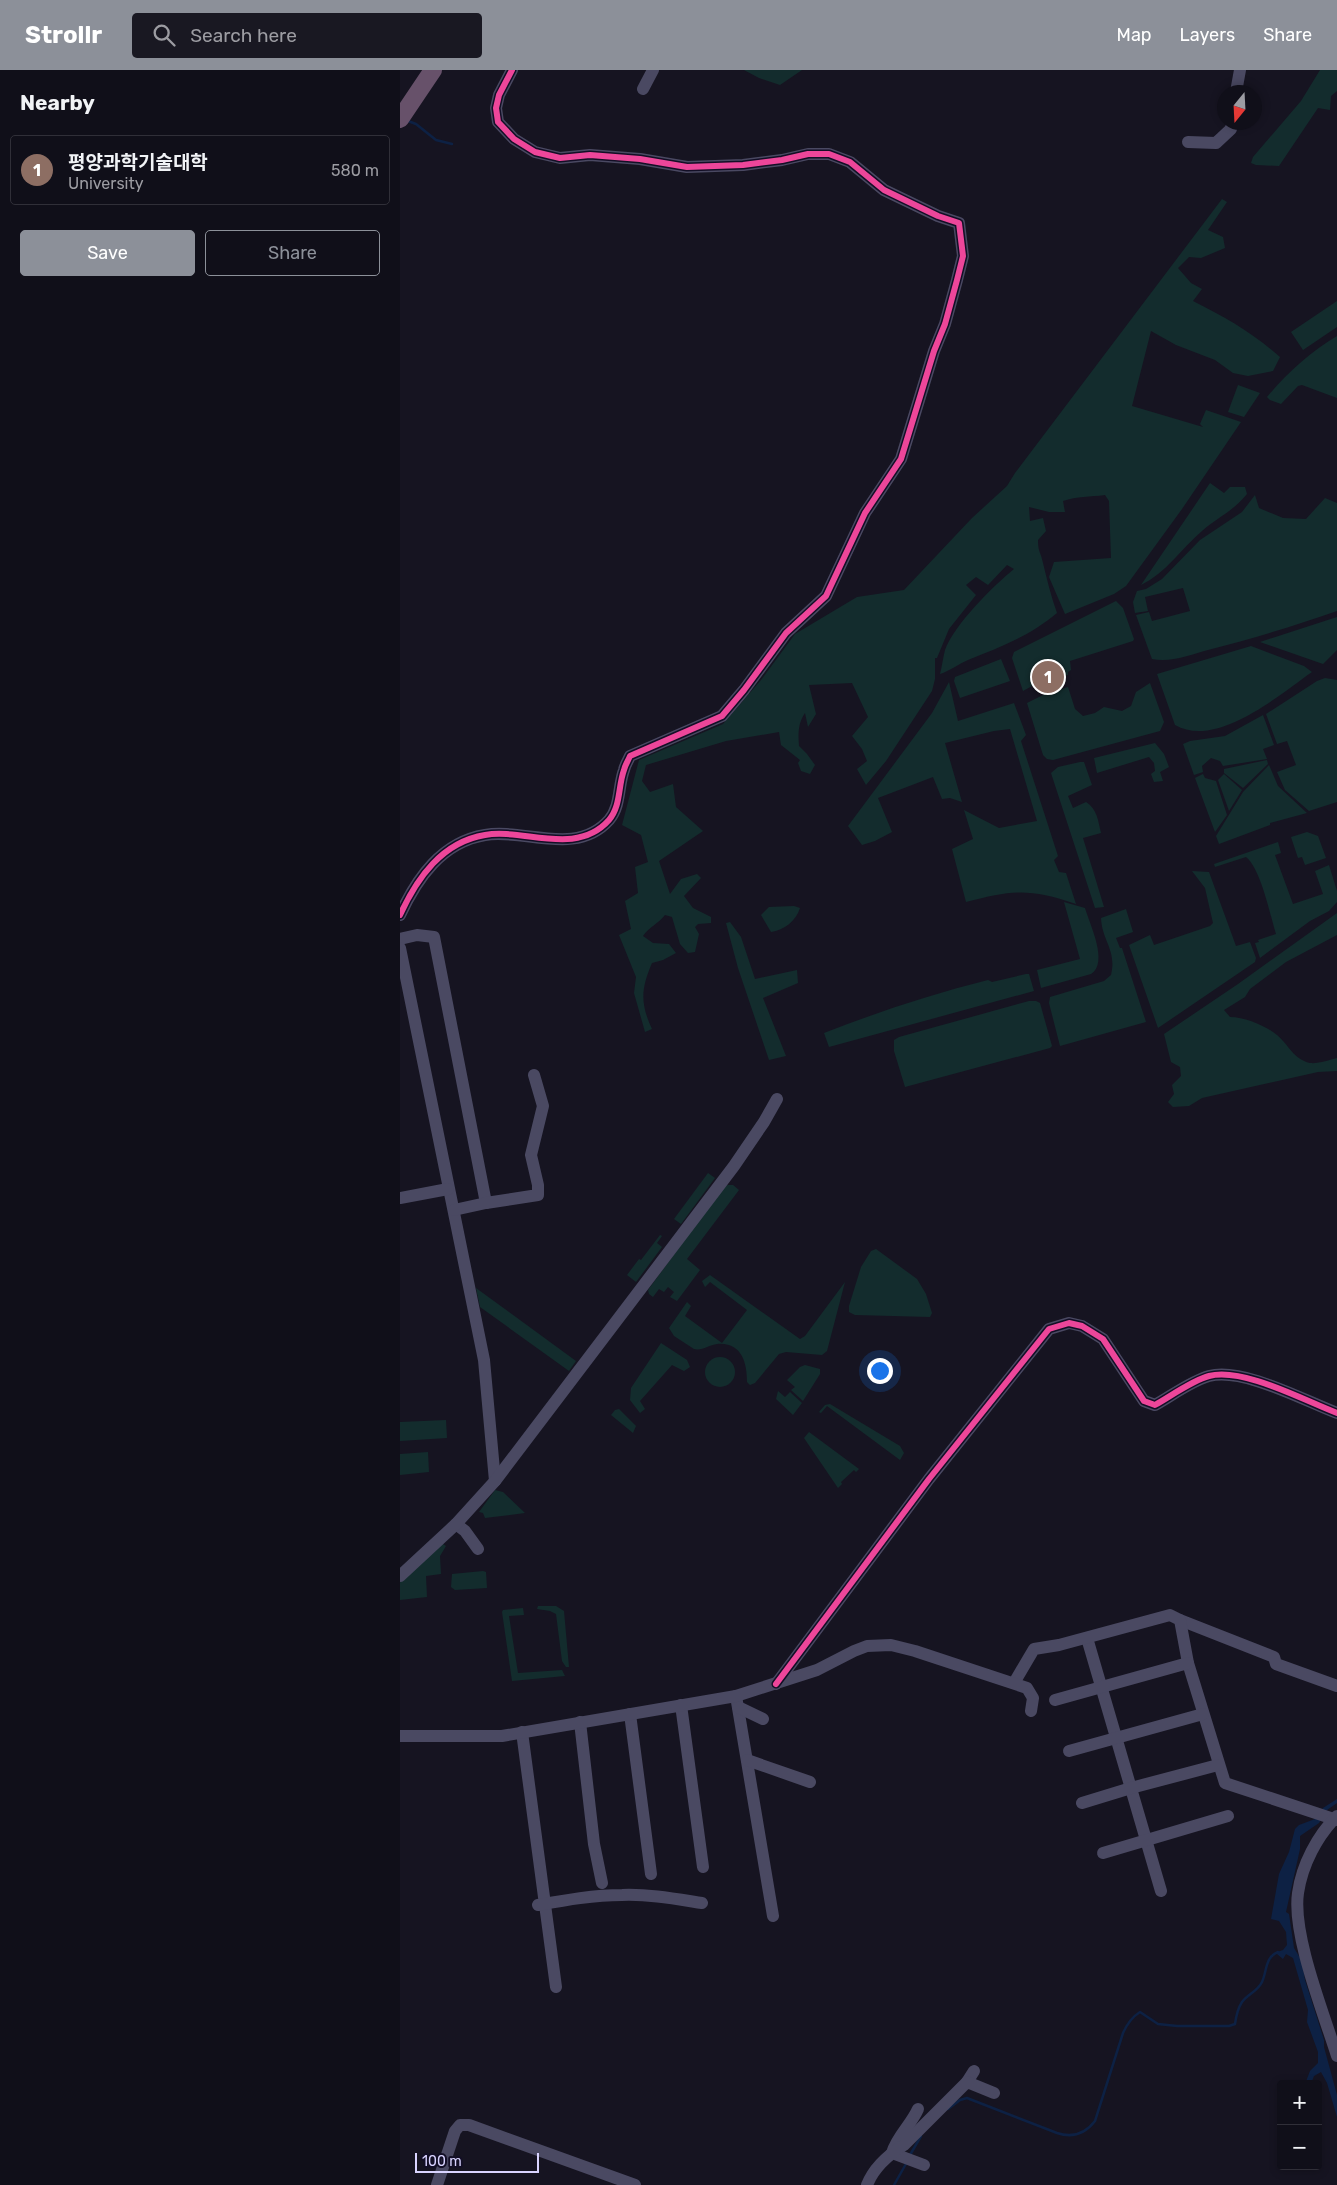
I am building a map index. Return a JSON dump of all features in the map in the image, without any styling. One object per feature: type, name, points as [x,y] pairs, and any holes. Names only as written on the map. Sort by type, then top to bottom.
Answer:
[{"type":"highway","points":[[401,111],[420,70]]},
{"type":"highway","points":[[401,111],[433,70]]},
{"type":"street","points":[[400,914],[424,872],[443,853],[470,838],[486,834],[516,835],[553,840],[578,838],[607,822],[612,816],[618,800],[623,770],[630,756],[722,716],[786,634],[826,596],[865,513],[901,459],[934,351],[945,324],[962,256],[959,223],[938,216],[884,190],[850,162],[829,154],[808,154],[782,160],[743,165],[687,167],[640,159],[590,155],[560,158],[535,152],[514,139],[498,122],[496,108],[499,95],[512,70]]},
{"type":"street","points":[[643,89],[653,70]]},
{"type":"street","points":[[1237,85],[1240,70]]},
{"type":"street","points":[[1188,142],[1216,143],[1230,130]]},
{"type":"street","points":[[400,939],[417,935],[434,936],[486,1203]]},
{"type":"street","points":[[400,948],[484,1360],[496,1481]]},
{"type":"street","points":[[454,1210],[538,1195],[538,1185],[531,1155],[543,1106],[534,1075]]},
{"type":"street","points":[[400,1576],[456,1524],[496,1481],[734,1166],[777,1099]]},
{"type":"street","points":[[400,1198],[448,1189]]},
{"type":"street","points":[[776,1684],[929,1479],[1049,1329],[1069,1323],[1082,1326],[1103,1338],[1144,1401],[1155,1405],[1208,1376],[1220,1374],[1258,1381],[1337,1413]]},
{"type":"street","points":[[456,1524],[465,1531],[478,1549]]},
{"type":"street","points":[[1014,1683],[1034,1649],[1059,1646],[1170,1615],[1274,1657],[1276,1664],[1337,1686]]},
{"type":"street","points":[[1180,1620],[1188,1663],[1225,1784],[1330,1817],[1312,1852],[1302,1877],[1298,1904],[1304,1949],[1337,2056]]},
{"type":"street","points":[[1087,1638],[1161,1891]]},
{"type":"street","points":[[400,1736],[502,1736],[681,1705],[737,1702],[776,1684],[817,1670],[867,1646],[891,1645],[915,1651],[1027,1688],[1033,1698],[1031,1712]]},
{"type":"street","points":[[1054,1700],[1188,1663]]},
{"type":"street","points":[[737,1702],[763,1719]]},
{"type":"street","points":[[737,1702],[773,1916]]},
{"type":"street","points":[[681,1705],[703,1867]]},
{"type":"street","points":[[630,1714],[651,1874]]},
{"type":"street","points":[[1069,1751],[1203,1714]]},
{"type":"street","points":[[580,1722],[594,1844],[602,1883]]},
{"type":"street","points":[[522,1732],[541,1904],[556,1987]]},
{"type":"street","points":[[747,1760],[810,1782]]},
{"type":"street","points":[[1082,1804],[1131,1788],[1218,1766]]},
{"type":"street","points":[[1103,1853],[1228,1816]]},
{"type":"street","points":[[541,1904],[598,1896],[624,1895],[662,1896],[702,1903]]},
{"type":"street","points":[[867,2185],[872,2173],[892,2153],[904,2145],[967,2082],[974,2071]]},
{"type":"street","points":[[967,2082],[994,2093]]},
{"type":"street","points":[[892,2153],[895,2143],[918,2109]]},
{"type":"street","points":[[437,2185],[455,2131],[460,2125],[469,2124],[635,2185]]},
{"type":"street","points":[[892,2153],[924,2165]]},
{"type":"green space","points":[[744,70],[802,70],[780,85],[759,78]]},
{"type":"green space","points":[[1320,70],[1337,70],[1337,91],[1331,96],[1330,110],[1318,108],[1279,166],[1251,163],[1253,157],[1301,101]]},
{"type":"green space","points":[[1222,199],[1227,202],[1208,230],[1223,237],[1225,248],[1201,258],[1189,257],[1178,268],[1191,283],[1202,289],[1193,301],[1260,340],[1280,357],[1273,371],[1248,376],[1233,373],[1215,360],[1176,345],[1151,331],[1132,406],[1203,427],[1200,424],[1206,410],[1241,422],[1182,509],[1126,586],[1114,594],[1065,614],[1049,577],[1054,562],[1111,558],[1109,501],[1105,495],[1068,499],[1063,501],[1065,512],[1049,512],[1029,507],[1030,521],[1043,518],[1046,531],[1038,540],[1038,548],[1057,613],[1025,635],[940,674],[945,650],[957,629],[985,596],[1014,569],[1007,565],[988,585],[976,577],[966,585],[976,595],[949,629],[937,658],[935,658],[935,679],[932,691],[886,761],[866,785],[857,769],[867,761],[862,749],[852,736],[868,717],[852,683],[809,685],[816,714],[808,727],[805,713],[800,725],[799,746],[815,765],[810,774],[801,771],[798,763],[800,760],[781,745],[779,732],[726,741],[646,765],[642,781],[650,792],[673,784],[676,807],[703,831],[659,861],[670,894],[681,879],[697,874],[701,878],[684,896],[693,908],[711,917],[711,923],[698,924],[695,927],[699,934],[695,952],[688,953],[680,944],[672,917],[665,915],[643,936],[653,943],[669,944],[676,953],[652,963],[648,972],[643,996],[645,1011],[652,1029],[645,1032],[634,993],[636,977],[619,935],[631,929],[625,901],[638,893],[635,867],[648,862],[641,835],[622,825],[639,760],[723,724],[761,680],[795,634],[857,597],[904,590],[972,518],[1007,486]]},
{"type":"green space","points":[[1337,301],[1337,327],[1303,350],[1291,332]]},
{"type":"green space","points":[[1337,336],[1337,398],[1302,385],[1298,386],[1281,404],[1267,397],[1299,364]]},
{"type":"green space","points":[[1238,385],[1260,393],[1244,417],[1228,412]]},
{"type":"green space","points":[[1210,483],[1224,493],[1230,487],[1245,487],[1247,494],[1194,538],[1158,574],[1141,585]]},
{"type":"green space","points":[[1255,495],[1259,508],[1283,518],[1306,519],[1325,498],[1337,503],[1337,611],[1273,632],[1187,656],[1166,660],[1152,659],[1136,615],[1149,612],[1152,621],[1190,611],[1183,588],[1145,597],[1148,611],[1135,613],[1133,602],[1137,591],[1146,589],[1162,579],[1200,540],[1242,512]]},
{"type":"green space","points":[[1116,601],[1123,608],[1134,639],[1133,641],[1070,661],[1071,670],[1068,672],[1068,675],[1032,684],[1032,686],[1023,691],[1012,658],[1014,652]]},
{"type":"green space","points":[[1337,617],[1337,650],[1323,664],[1260,642]]},
{"type":"green space","points":[[1251,646],[1304,666],[1312,672],[1265,705],[1228,725],[1209,730],[1192,731],[1175,725],[1157,674]]},
{"type":"green space","points":[[1001,659],[1010,681],[960,698],[954,681],[955,677]]},
{"type":"green space","points":[[1325,678],[1337,680],[1337,802],[1309,811],[1285,790],[1277,772],[1296,765],[1287,741],[1277,744],[1266,714],[1317,681]]},
{"type":"green space","points":[[949,682],[958,721],[1014,703],[1026,735],[1021,741],[1058,856],[1054,860],[1059,872],[1066,873],[1076,904],[1046,895],[1021,892],[996,895],[966,902],[952,849],[973,839],[964,810],[999,828],[1037,821],[1010,729],[945,743],[962,802],[950,798],[942,799],[933,777],[878,798],[892,832],[862,845],[848,826],[932,713]]},
{"type":"green space","points":[[1150,683],[1164,722],[1160,731],[1053,760],[1047,759],[1043,755],[1027,703],[1047,693],[1068,687],[1075,709],[1083,716],[1095,713],[1104,707],[1122,711],[1131,706],[1136,692]]},
{"type":"green space","points":[[1263,715],[1274,745],[1263,749],[1267,759],[1223,766],[1220,761],[1211,758],[1202,766],[1203,772],[1194,775],[1183,744],[1190,741],[1225,736]]},
{"type":"green space","points":[[1155,743],[1164,754],[1169,767],[1160,772],[1163,781],[1154,782],[1151,774],[1155,771],[1154,763],[1149,757],[1097,773],[1094,758]]},
{"type":"green space","points":[[1267,760],[1268,764],[1243,788],[1224,773],[1224,769]]},
{"type":"green space","points":[[1084,762],[1092,785],[1068,796],[1073,808],[1086,802],[1095,811],[1098,819],[1101,833],[1083,838],[1104,907],[1095,908],[1051,773],[1058,767]]},
{"type":"green space","points":[[1269,765],[1278,786],[1307,813],[1270,823],[1270,825],[1219,844],[1216,836],[1243,792]]},
{"type":"green space","points":[[1203,774],[1205,778],[1216,781],[1227,815],[1215,832],[1195,778]]},
{"type":"green space","points":[[1224,774],[1242,790],[1229,811],[1218,780]]},
{"type":"green space","points":[[1307,832],[1318,836],[1326,858],[1305,865],[1302,857],[1298,858],[1291,837]]},
{"type":"green space","points":[[1278,842],[1281,853],[1275,855],[1293,904],[1323,894],[1315,871],[1329,865],[1337,891],[1337,902],[1329,911],[1310,921],[1260,958],[1255,943],[1259,942],[1258,940],[1276,934],[1256,871],[1246,857],[1215,867],[1214,864]]},
{"type":"green space","points":[[1192,871],[1209,872],[1236,946],[1250,942],[1256,958],[1255,962],[1158,1028],[1129,945],[1150,935],[1154,945],[1210,926],[1213,923],[1205,888]]},
{"type":"green space","points":[[1064,902],[1085,908],[1097,943],[1098,961],[1096,969],[1091,974],[1041,988],[1037,970],[1080,959]]},
{"type":"green space","points":[[794,906],[800,908],[792,921],[785,927],[771,932],[761,915],[769,907]]},
{"type":"green space","points":[[1126,909],[1133,932],[1116,938],[1120,948],[1122,948],[1146,1022],[1060,1046],[1049,1003],[1050,997],[1104,981],[1111,975],[1111,952],[1101,918]]},
{"type":"green space","points":[[1337,913],[1337,935],[1286,962],[1250,989],[1245,997],[1224,1010],[1230,1017],[1249,1020],[1272,1032],[1295,1055],[1304,1061],[1316,1063],[1337,1058],[1337,1071],[1318,1072],[1202,1098],[1189,1106],[1173,1107],[1168,1102],[1174,1094],[1172,1085],[1181,1076],[1180,1067],[1171,1062],[1164,1034]]},
{"type":"green space","points":[[730,922],[741,937],[755,979],[797,970],[798,983],[763,998],[786,1056],[769,1060],[738,968],[726,923]]},
{"type":"green space","points":[[1029,974],[1034,991],[829,1047],[824,1033],[946,991],[988,980],[992,982]]},
{"type":"green space","points":[[1029,1001],[1040,1003],[1052,1046],[1050,1048],[905,1087],[894,1051],[894,1040]]},
{"type":"green space","points":[[708,1173],[715,1178],[681,1224],[674,1219]]},
{"type":"green space","points":[[733,1185],[739,1190],[687,1259],[700,1270],[677,1301],[670,1297],[674,1292],[668,1287],[664,1292],[659,1289],[653,1297],[649,1294],[648,1290],[724,1186]]},
{"type":"green space","points":[[660,1235],[662,1236],[657,1243],[662,1247],[636,1282],[627,1275]]},
{"type":"green space","points":[[876,1249],[917,1279],[926,1294],[932,1313],[930,1317],[855,1315],[849,1312],[849,1306],[861,1267],[871,1251]]},
{"type":"green space","points":[[710,1275],[800,1339],[805,1336],[845,1282],[827,1351],[822,1355],[786,1352],[779,1354],[755,1383],[750,1385],[747,1382],[744,1361],[732,1346],[717,1344],[694,1349],[674,1336],[669,1328],[687,1302],[691,1306],[685,1316],[722,1343],[747,1310],[710,1282],[705,1287],[702,1281]]},
{"type":"green space","points":[[476,1288],[576,1361],[569,1371],[480,1307]]},
{"type":"green space","points":[[661,1343],[687,1360],[690,1367],[684,1371],[672,1365],[640,1401],[645,1409],[640,1413],[630,1400],[631,1388]]},
{"type":"green space","points":[[720,1357],[731,1361],[735,1372],[731,1383],[720,1387],[709,1383],[705,1372],[709,1361]]},
{"type":"green space","points":[[805,1365],[820,1369],[820,1374],[803,1401],[791,1390],[795,1387],[787,1380],[800,1367]]},
{"type":"green space","points":[[778,1391],[785,1397],[790,1392],[802,1403],[793,1415],[776,1399]]},
{"type":"green space","points":[[830,1404],[900,1446],[904,1453],[900,1460],[827,1406],[821,1413],[819,1412],[825,1405]]},
{"type":"green space","points":[[619,1409],[636,1426],[633,1433],[611,1415],[615,1410]]},
{"type":"green space","points":[[446,1420],[447,1438],[400,1441],[400,1422]]},
{"type":"green space","points":[[809,1432],[859,1469],[856,1472],[854,1470],[841,1482],[842,1484],[838,1488],[804,1438]]},
{"type":"green space","points":[[428,1452],[429,1472],[400,1475],[400,1454]]},
{"type":"green space","points":[[495,1490],[503,1492],[525,1513],[485,1518],[483,1513],[479,1512]]},
{"type":"green space","points":[[440,1542],[446,1546],[440,1556],[441,1574],[426,1576],[427,1597],[400,1600],[400,1582]]},
{"type":"green space","points":[[486,1572],[487,1588],[455,1590],[451,1587],[452,1574]]},
{"type":"green space","points":[[538,1606],[556,1606],[564,1611],[569,1667],[566,1667],[562,1661],[556,1614],[537,1609]]},
{"type":"green space","points":[[523,1608],[524,1615],[509,1616],[518,1673],[562,1670],[565,1676],[512,1681],[502,1612],[503,1610]]},
{"type":"water","points":[[1337,1799],[1337,1803],[1327,1810],[1319,1823],[1300,1836],[1300,1849],[1286,1912],[1289,1914],[1294,1948],[1302,1961],[1305,1980],[1324,2040],[1324,2047],[1337,2095],[1337,2117],[1327,2083],[1321,2072],[1314,2076],[1312,2080],[1307,2080],[1310,2071],[1318,2063],[1318,2052],[1307,2022],[1308,2010],[1293,1958],[1286,1954],[1283,1959],[1277,1954],[1287,1945],[1286,1932],[1279,1921],[1271,1919],[1279,1874],[1289,1852],[1295,1829],[1299,1825],[1315,1819],[1323,1808]]},
{"type":"waterway","points":[[408,121],[416,124],[436,140],[452,144]]},
{"type":"waterway","points":[[948,2109],[960,2100],[967,2098],[1057,2133],[1073,2135],[1083,2132],[1095,2121],[1123,2033],[1135,2016],[1140,2012],[1158,2024],[1177,2026],[1229,2026],[1235,2024],[1239,2007],[1260,1985],[1271,1957],[1278,1952]]},
{"type":"waterway","points":[[910,2155],[921,2136]]},
{"type":"waterway","points":[[894,2185],[907,2162]]},
{"type":"cycle path","points":[[400,915],[423,875],[456,845],[485,835],[500,834],[566,839],[581,837],[596,831],[609,820],[616,809],[622,776],[630,756],[722,716],[744,690],[786,633],[826,596],[865,513],[901,459],[934,351],[945,324],[963,256],[959,223],[938,216],[884,190],[850,162],[829,154],[808,154],[782,160],[743,165],[687,167],[640,159],[590,155],[560,158],[535,152],[514,139],[498,122],[496,108],[499,95],[512,70]]},
{"type":"cycle path","points":[[776,1684],[929,1479],[1049,1329],[1069,1323],[1082,1326],[1103,1339],[1144,1401],[1155,1405],[1196,1381],[1209,1376],[1223,1375],[1239,1376],[1256,1381],[1337,1413]]},
{"type":"place","name":"평양과학기술대학","points":[[1048,677]]}]
